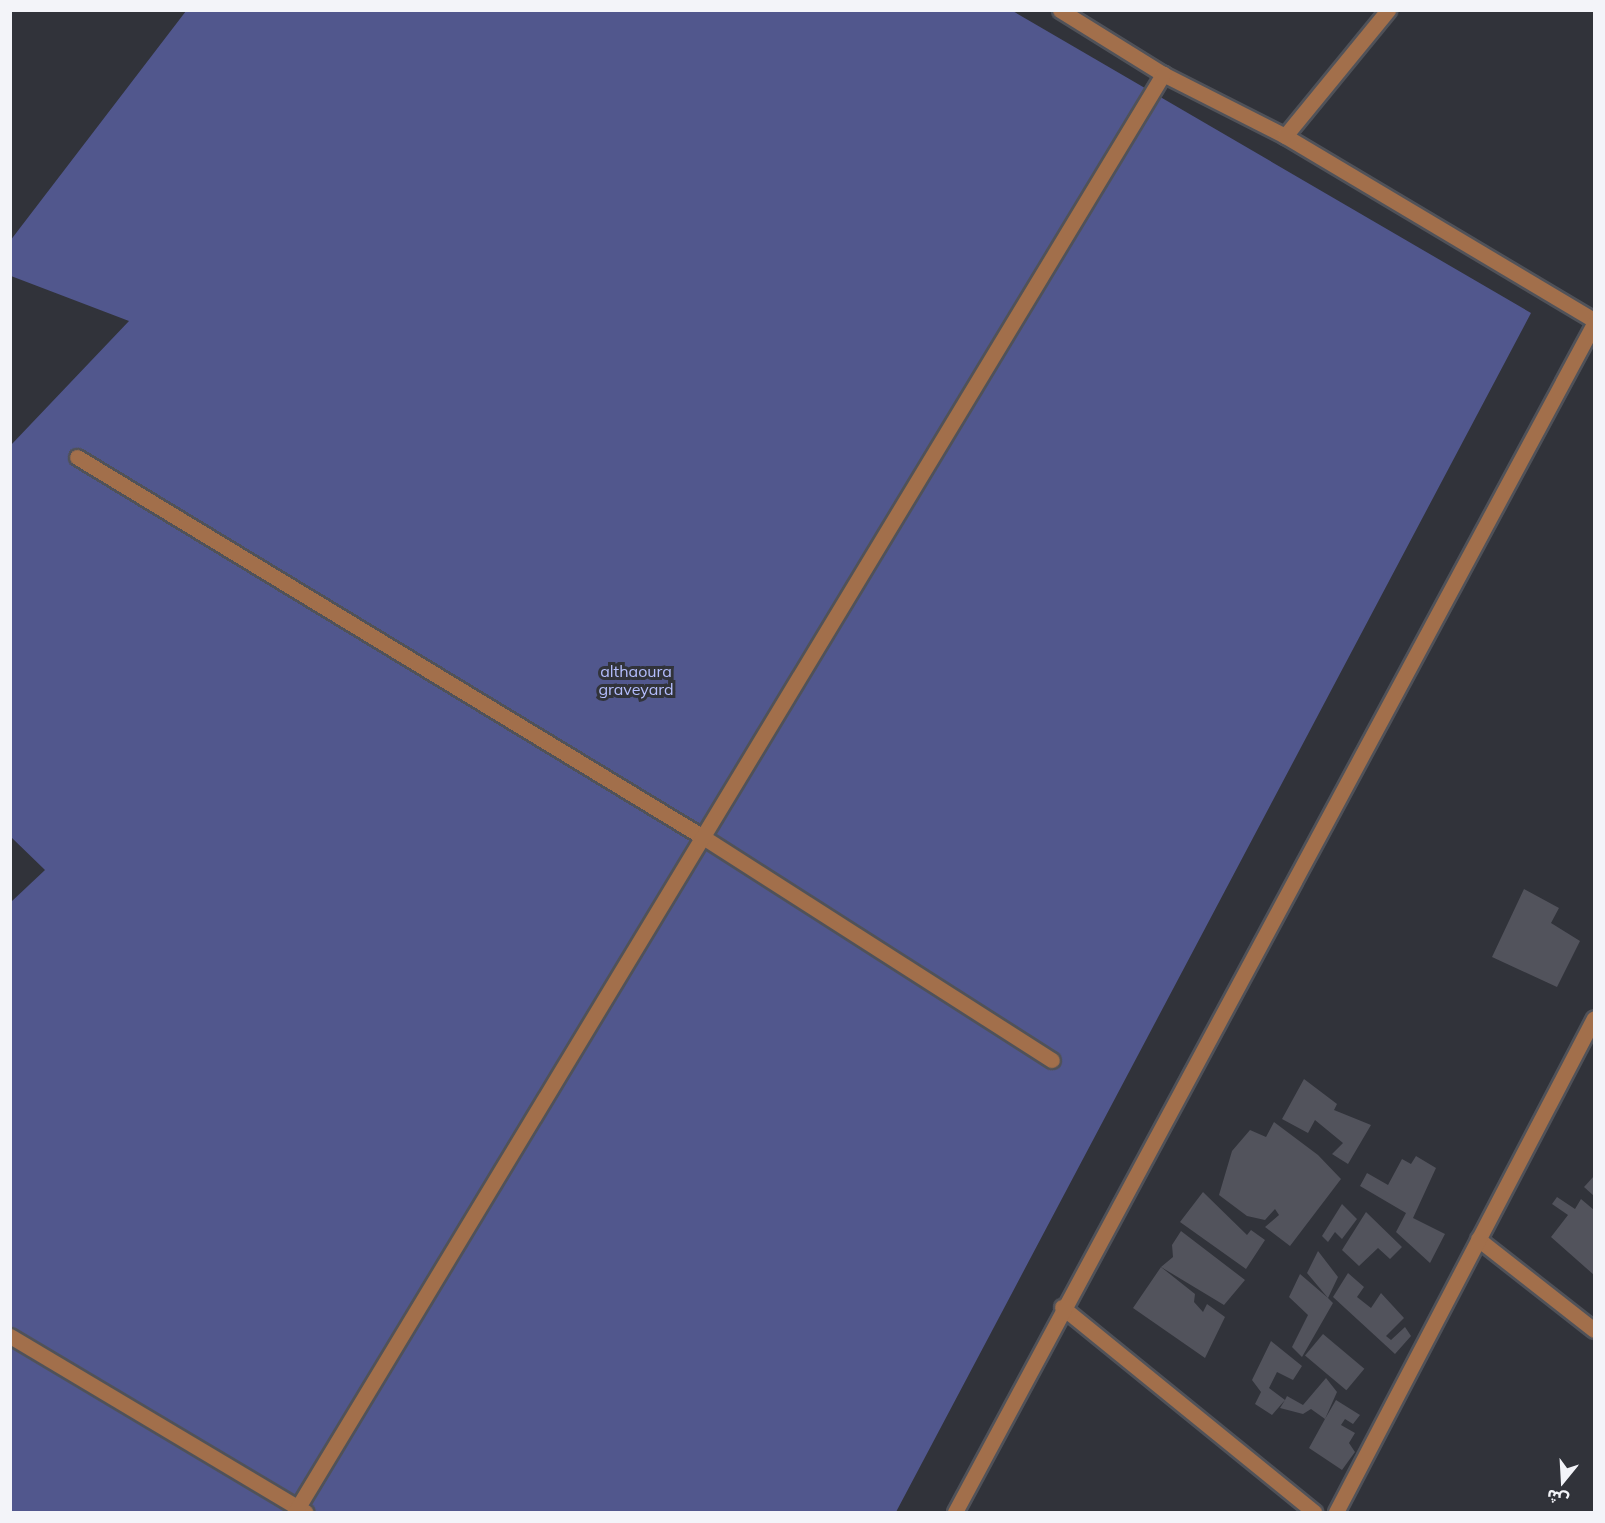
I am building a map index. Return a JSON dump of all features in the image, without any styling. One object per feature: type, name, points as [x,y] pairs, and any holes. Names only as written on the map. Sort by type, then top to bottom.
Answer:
[{"type":"street","points":[[1060,10],[1163,74],[1285,136],[1594,320]]},
{"type":"street","points":[[1285,136],[1388,10]]},
{"type":"street","points":[[10,1336],[299,1511],[1163,74]]},
{"type":"street","points":[[955,1512],[1062,1307],[1594,324]]},
{"type":"street","points":[[77,457],[703,837],[1052,1060]]},
{"type":"street","points":[[1336,1512],[1594,1018]]},
{"type":"street","points":[[1478,1239],[1594,1330]]},
{"type":"street","points":[[1062,1307],[1314,1512]]},
{"type":"green space","name":"althaoura graveyard","points":[[1011,10],[1531,313],[896,1512],[11,1512],[11,902],[45,870],[11,837],[11,445],[129,321],[11,276],[10,241],[186,11]]},
{"type":"building","points":[[1524,889],[1559,908],[1551,923],[1580,941],[1557,987],[1492,957]]},
{"type":"building","points":[[1304,1079],[1337,1104],[1334,1110],[1371,1125],[1348,1164],[1332,1154],[1343,1143],[1315,1120],[1308,1133],[1282,1119]]},
{"type":"building","points":[[1274,1122],[1318,1155],[1341,1179],[1290,1246],[1265,1227],[1279,1215],[1275,1209],[1265,1220],[1247,1216],[1219,1195],[1232,1151],[1250,1130],[1266,1137]]},
{"type":"building","points":[[1416,1156],[1436,1168],[1413,1218],[1445,1234],[1430,1263],[1396,1232],[1406,1213],[1360,1186],[1367,1173],[1388,1185],[1402,1159],[1411,1164]]},
{"type":"building","points":[[1594,1176],[1594,1196],[1584,1187]]},
{"type":"building","points":[[1203,1192],[1247,1235],[1251,1230],[1265,1240],[1246,1269],[1180,1222]]},
{"type":"building","points":[[1557,1197],[1575,1209],[1581,1199],[1594,1210],[1594,1275],[1551,1237],[1568,1215],[1552,1204]]},
{"type":"building","points":[[1342,1204],[1357,1219],[1342,1239],[1335,1232],[1328,1242],[1322,1236]]},
{"type":"building","points":[[1366,1212],[1402,1247],[1390,1259],[1378,1248],[1359,1266],[1342,1250]]},
{"type":"building","points":[[1181,1231],[1245,1280],[1224,1305],[1161,1267],[1173,1257],[1172,1245]]},
{"type":"building","points":[[1318,1251],[1338,1277],[1328,1298],[1307,1273]]},
{"type":"building","points":[[1161,1267],[1195,1294],[1194,1302],[1203,1312],[1207,1304],[1225,1317],[1205,1358],[1133,1308]]},
{"type":"building","points":[[1348,1273],[1364,1287],[1357,1297],[1371,1308],[1381,1293],[1404,1318],[1386,1336],[1391,1340],[1405,1327],[1411,1336],[1395,1354],[1333,1297]]},
{"type":"building","points":[[1300,1274],[1333,1303],[1302,1357],[1292,1347],[1308,1315],[1289,1297]]},
{"type":"building","points":[[1323,1334],[1364,1369],[1346,1390],[1305,1355]]},
{"type":"building","points":[[1271,1341],[1302,1366],[1293,1380],[1277,1372],[1269,1388],[1285,1400],[1272,1415],[1255,1404],[1261,1392],[1252,1380]]},
{"type":"building","points":[[1326,1378],[1337,1392],[1325,1419],[1311,1409],[1303,1414],[1280,1408],[1287,1396],[1303,1405]]},
{"type":"building","points":[[1336,1400],[1360,1415],[1353,1424],[1345,1419],[1341,1425],[1355,1433],[1349,1443],[1355,1452],[1342,1470],[1309,1448]]}]
